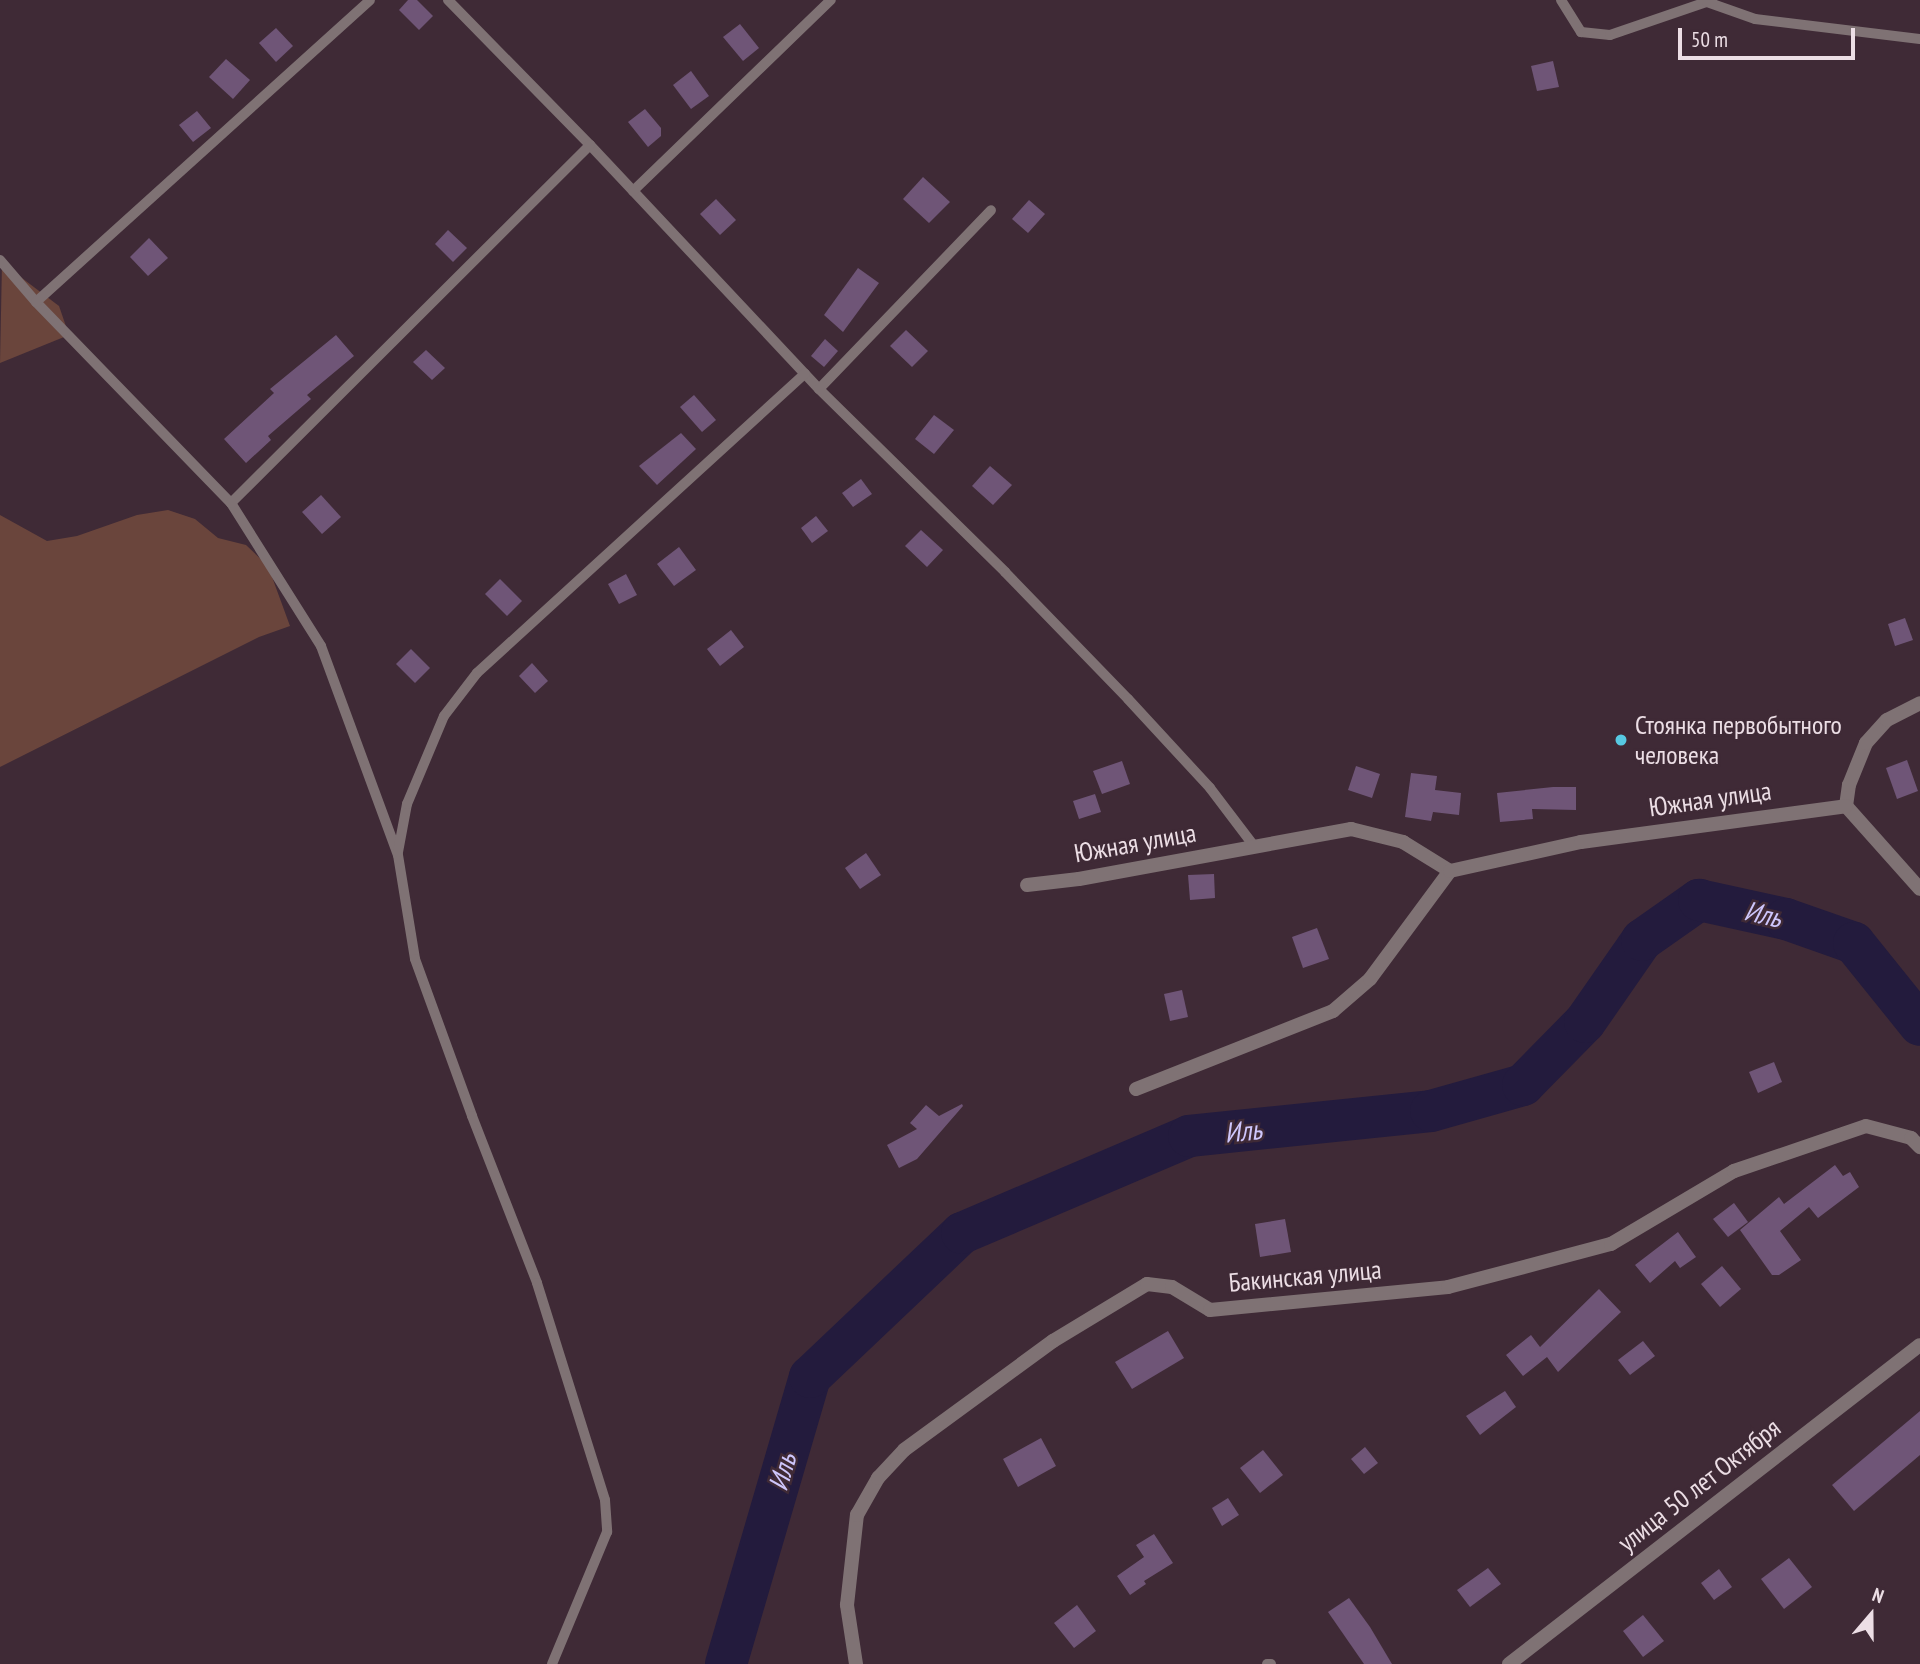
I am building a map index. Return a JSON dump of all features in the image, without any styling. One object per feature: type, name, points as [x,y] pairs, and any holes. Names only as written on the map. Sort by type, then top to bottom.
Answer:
[{"type":"street","points":[[1920,703],[1887,720],[1867,743],[1849,785],[1846,806],[1920,889]]},
{"type":"street","name":"Южная улица","points":[[1027,885],[1079,879],[1351,829],[1403,842],[1450,871],[1581,842],[1846,806]]},
{"type":"street","points":[[1136,1089],[1333,1011],[1370,979],[1450,871]]},
{"type":"street","name":"Бакинская улица","points":[[856,1664],[847,1605],[857,1515],[878,1478],[904,1450],[1042,1349],[1147,1283],[1172,1287],[1210,1310],[1448,1287],[1611,1244],[1734,1171],[1866,1126],[1911,1138],[1920,1147]]},
{"type":"street","name":"улица 50 лет Октября","points":[[1508,1664],[1920,1345]]},
{"type":"lane","points":[[36,302],[370,0]]},
{"type":"lane","points":[[449,0],[590,145],[819,389],[1005,572],[1128,699],[1210,788],[1254,846]]},
{"type":"lane","points":[[633,191],[831,0]]},
{"type":"lane","points":[[1562,0],[1581,32],[1610,35],[1710,1],[1755,19],[1920,39]]},
{"type":"lane","points":[[231,503],[590,145]]},
{"type":"lane","points":[[819,389],[991,210]]},
{"type":"lane","points":[[0,260],[36,302],[231,503],[321,646],[398,855],[415,959],[471,1116],[537,1283],[605,1500],[607,1532],[552,1664]]},
{"type":"lane","points":[[398,855],[407,804],[443,716],[477,673],[805,374]]},
{"type":"shaded area","points":[[2,263],[59,306],[69,335],[0,363]]},
{"type":"shaded area","points":[[168,510],[195,519],[218,538],[246,545],[268,566],[290,626],[259,637],[0,767],[0,515],[47,541],[77,536],[137,515]]},
{"type":"building","points":[[408,0],[417,0],[433,16],[419,30],[399,10]]},
{"type":"building","points":[[740,24],[759,48],[743,61],[723,37]]},
{"type":"building","points":[[276,28],[293,46],[276,62],[259,43]]},
{"type":"building","points":[[226,59],[250,80],[233,99],[209,77]]},
{"type":"building","points":[[1553,61],[1559,87],[1537,91],[1531,66]]},
{"type":"building","points":[[691,71],[709,96],[691,109],[673,85]]},
{"type":"building","points":[[645,109],[661,128],[661,136],[648,147],[628,122]]},
{"type":"building","points":[[197,111],[211,128],[193,142],[179,125]]},
{"type":"building","points":[[923,177],[950,202],[929,223],[903,199]]},
{"type":"building","points":[[716,199],[736,220],[720,235],[700,214]]},
{"type":"building","points":[[1029,200],[1045,214],[1028,233],[1012,219]]},
{"type":"building","points":[[448,230],[467,248],[453,262],[435,244]]},
{"type":"building","points":[[149,238],[168,258],[148,276],[130,257]]},
{"type":"building","points":[[858,268],[879,283],[843,332],[824,315]]},
{"type":"building","points":[[906,330],[928,351],[912,367],[890,346]]},
{"type":"building","points":[[336,335],[354,356],[307,395],[311,399],[268,436],[271,440],[246,463],[224,439],[274,393],[270,389]]},
{"type":"building","points":[[825,339],[838,351],[824,367],[811,356]]},
{"type":"building","points":[[426,350],[445,368],[432,380],[413,362]]},
{"type":"building","points":[[694,395],[716,420],[702,432],[680,407]]},
{"type":"building","points":[[934,415],[954,430],[934,454],[915,439]]},
{"type":"building","points":[[681,433],[696,449],[657,485],[639,466]]},
{"type":"building","points":[[990,466],[1012,485],[993,505],[972,486]]},
{"type":"building","points":[[861,479],[872,494],[853,507],[842,493]]},
{"type":"building","points":[[321,495],[341,517],[322,534],[302,512]]},
{"type":"building","points":[[816,516],[828,531],[812,543],[801,528]]},
{"type":"building","points":[[921,530],[943,550],[927,567],[905,546]]},
{"type":"building","points":[[679,547],[696,570],[674,586],[657,564]]},
{"type":"building","points":[[626,574],[637,595],[619,604],[608,584]]},
{"type":"building","points":[[500,579],[522,601],[507,616],[485,594]]},
{"type":"building","points":[[1905,618],[1913,640],[1895,646],[1888,624]]},
{"type":"building","points":[[731,630],[744,647],[720,666],[707,649]]},
{"type":"building","points":[[411,649],[430,668],[415,683],[396,664]]},
{"type":"building","points":[[532,663],[548,681],[535,693],[519,676]]},
{"type":"building","points":[[1907,760],[1918,791],[1897,799],[1886,768]]},
{"type":"building","points":[[1122,761],[1130,784],[1102,794],[1093,771]]},
{"type":"building","points":[[1356,766],[1380,774],[1372,798],[1348,790]]},
{"type":"building","points":[[1411,773],[1437,776],[1435,790],[1461,793],[1459,815],[1433,812],[1431,821],[1405,817]]},
{"type":"building","points":[[1576,787],[1576,810],[1532,809],[1533,819],[1500,822],[1497,793]]},
{"type":"building","points":[[1095,794],[1101,812],[1079,819],[1073,801]]},
{"type":"building","points":[[866,853],[881,875],[860,889],[845,868]]},
{"type":"building","points":[[1214,874],[1215,898],[1190,900],[1188,875]]},
{"type":"building","points":[[1317,928],[1329,959],[1303,968],[1292,937]]},
{"type":"building","points":[[1182,990],[1188,1017],[1170,1021],[1164,994]]},
{"type":"building","points":[[1774,1062],[1782,1082],[1758,1093],[1749,1072]]},
{"type":"building","points":[[962,1104],[917,1159],[899,1168],[887,1145],[917,1129],[910,1123],[926,1105],[939,1116]]},
{"type":"building","points":[[1835,1165],[1843,1176],[1850,1172],[1859,1187],[1818,1218],[1809,1207],[1780,1231],[1801,1260],[1779,1275],[1772,1275],[1740,1230],[1779,1197],[1784,1204]]},
{"type":"building","points":[[1734,1203],[1748,1222],[1728,1237],[1713,1219]]},
{"type":"building","points":[[1285,1219],[1291,1252],[1260,1257],[1255,1224]]},
{"type":"building","points":[[1678,1232],[1696,1257],[1680,1268],[1675,1261],[1650,1283],[1635,1265]]},
{"type":"building","points":[[1722,1266],[1741,1289],[1720,1307],[1701,1284]]},
{"type":"building","points":[[1599,1289],[1621,1312],[1558,1372],[1547,1357],[1523,1376],[1506,1355],[1531,1335],[1540,1347]]},
{"type":"building","points":[[1168,1331],[1184,1358],[1132,1389],[1115,1362]]},
{"type":"building","points":[[1643,1341],[1655,1356],[1630,1375],[1618,1360]]},
{"type":"building","points":[[1505,1391],[1516,1407],[1480,1435],[1466,1416]]},
{"type":"building","points":[[1920,1411],[1920,1455],[1854,1511],[1832,1485]]},
{"type":"building","points":[[1041,1438],[1056,1466],[1018,1487],[1003,1459]]},
{"type":"building","points":[[1365,1447],[1378,1463],[1364,1474],[1351,1459]]},
{"type":"building","points":[[1263,1450],[1283,1475],[1260,1493],[1240,1468]]},
{"type":"building","points":[[1228,1498],[1239,1515],[1222,1526],[1212,1508]]},
{"type":"building","points":[[1154,1534],[1173,1563],[1144,1581],[1146,1584],[1130,1595],[1117,1576],[1144,1557],[1136,1545]]},
{"type":"building","points":[[1789,1558],[1812,1587],[1784,1609],[1761,1579]]},
{"type":"building","points":[[1488,1568],[1501,1584],[1470,1607],[1457,1590]]},
{"type":"building","points":[[1719,1569],[1732,1587],[1714,1600],[1701,1583]]},
{"type":"building","points":[[1349,1598],[1392,1664],[1364,1664],[1328,1612]]},
{"type":"building","points":[[1077,1605],[1096,1631],[1074,1648],[1054,1623]]},
{"type":"building","points":[[1643,1615],[1664,1641],[1643,1657],[1623,1631]]},
{"type":"waterway","name":"Иль","points":[[726,1664],[810,1377],[962,1233],[1189,1136],[1431,1111],[1523,1085],[1585,1022],[1642,940],[1699,900],[1786,919],[1854,943],[1920,1025]]},
{"type":"place","name":"Стоянка первобытного человека","points":[[1621,740]]}]
